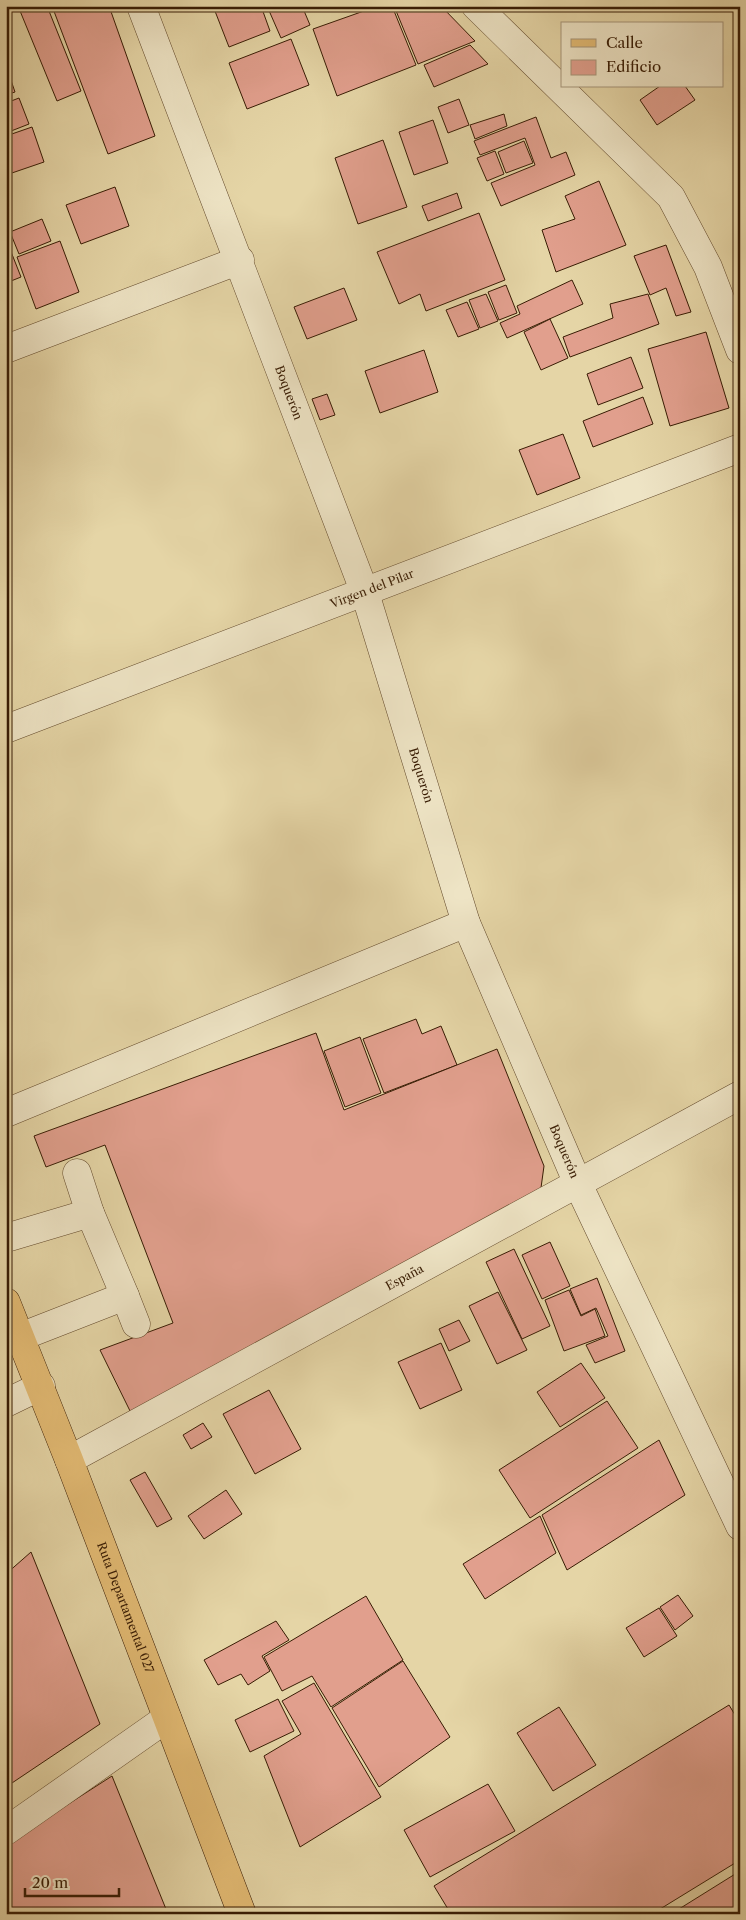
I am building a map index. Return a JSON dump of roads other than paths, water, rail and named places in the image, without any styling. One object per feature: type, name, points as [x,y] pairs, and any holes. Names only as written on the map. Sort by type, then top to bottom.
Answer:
[{"type":"main road","name":"Ruta Departamental 027","points":[[6,1302],[41,1386],[242,1914]]},
{"type":"street","name":"Boquerón","points":[[141,6],[240,260],[365,593],[466,924],[578,1184],[733,1495],[740,1526]]},
{"type":"street","points":[[476,6],[671,197],[708,267],[740,350]]},
{"type":"street","points":[[6,349],[240,260]]},
{"type":"street","name":"Virgen del Pilar","points":[[6,729],[740,448]]},
{"type":"street","points":[[6,1113],[466,924]]},
{"type":"street","name":"España","points":[[69,1460],[740,1095]]},
{"type":"street","points":[[77,1173],[90,1212],[136,1324]]},
{"type":"street","points":[[6,1238],[90,1212]]},
{"type":"street","points":[[20,1336],[125,1296]]},
{"type":"street","points":[[6,1403],[41,1386]]},
{"type":"street","points":[[6,1831],[168,1718]]}]
